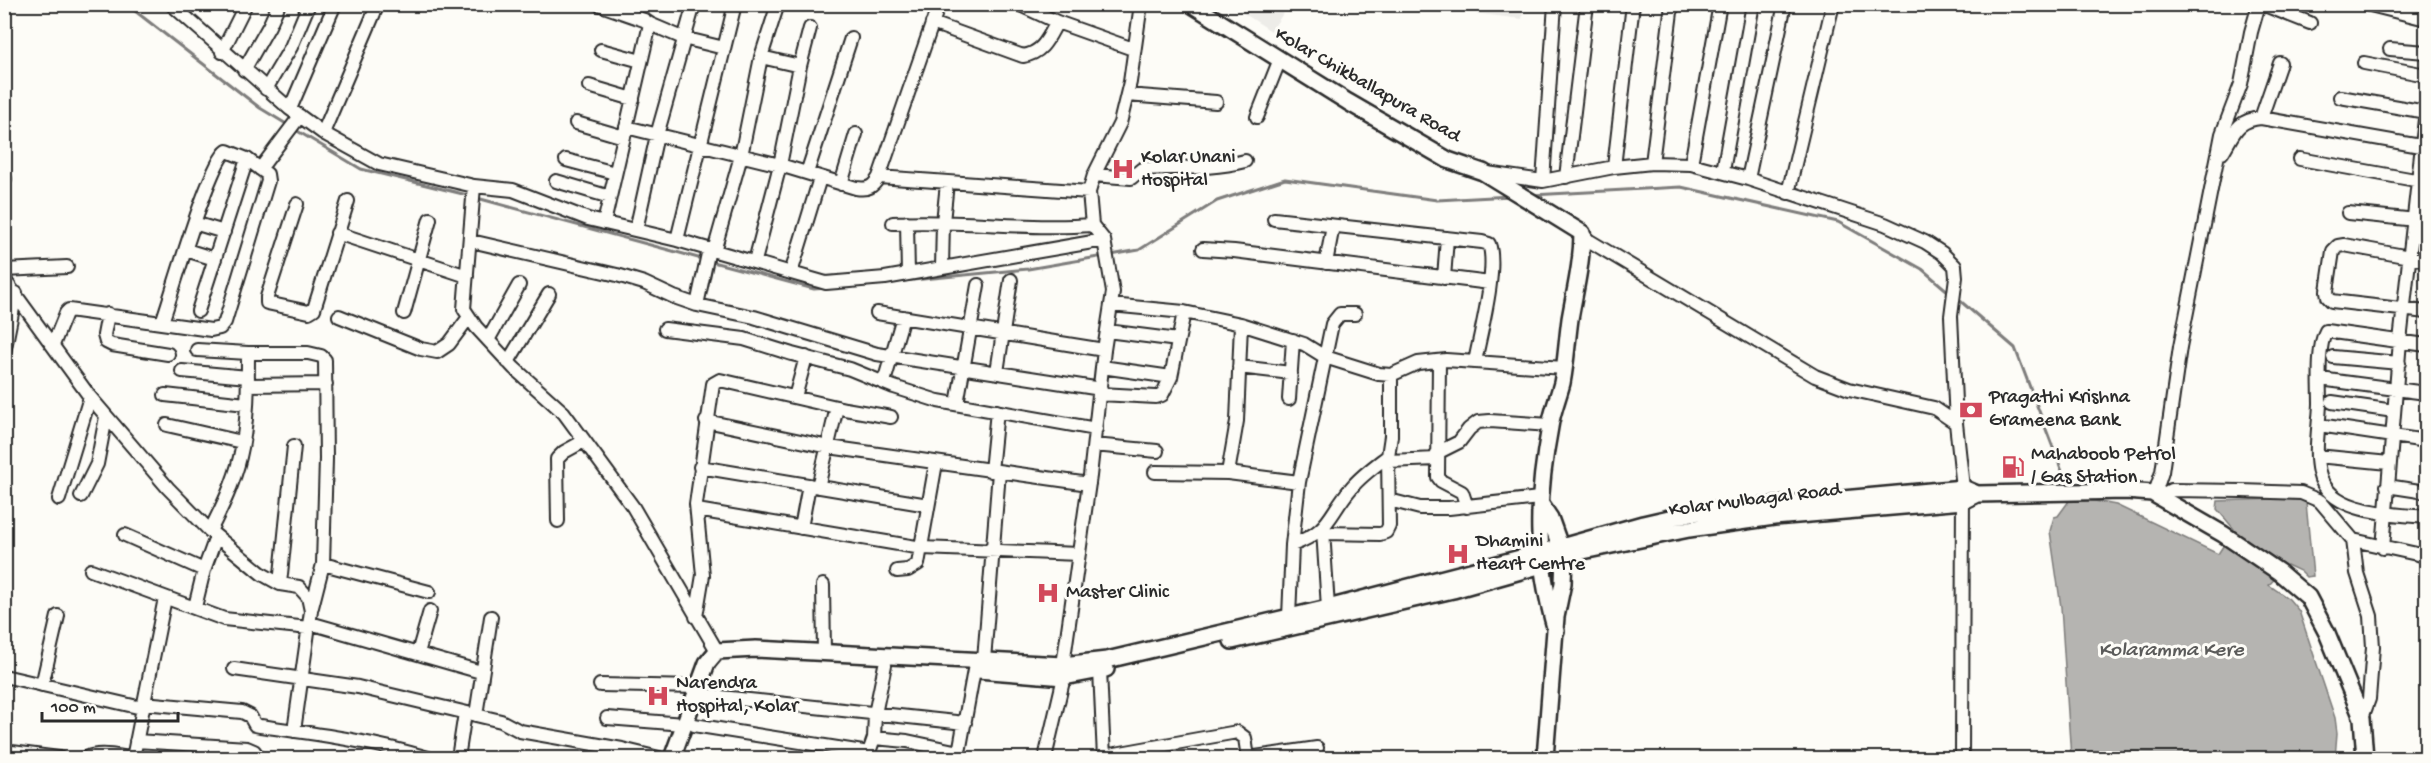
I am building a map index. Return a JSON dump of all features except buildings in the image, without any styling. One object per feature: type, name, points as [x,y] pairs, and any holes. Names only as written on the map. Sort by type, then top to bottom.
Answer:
[{"type":"main road","name":"Kolar Chikballapura Road","points":[[1191,4],[1448,160],[1486,175],[1582,233]]},
{"type":"main road","points":[[1208,4],[1453,154],[1462,164]]},
{"type":"main road","points":[[1556,631],[1541,559],[1539,501],[1550,425],[1564,368],[1572,310],[1580,275],[1582,233]]},
{"type":"main road","name":"Kolar Mulbagal Road","points":[[1541,559],[1692,513],[1968,495],[2126,491],[2155,495],[2223,534],[2279,572],[2308,597],[2327,633],[2362,718],[2365,759]]},
{"type":"main road","points":[[1539,501],[1550,518],[1579,547],[1566,573],[1556,617],[1545,759]]},
{"type":"main road","points":[[1550,518],[1561,552],[1563,583]]},
{"type":"main road","points":[[672,759],[689,724],[707,663],[717,651],[756,648],[1064,671],[1100,670],[1441,593],[1515,572],[1541,559]]},
{"type":"main road","points":[[1064,671],[1541,559]]},
{"type":"main road","points":[[1515,572],[1533,573],[1545,587]]},
{"type":"main road","points":[[700,691],[711,671],[729,659],[750,657],[885,665],[979,665]]},
{"type":"main road","points":[[683,759],[689,724]]},
{"type":"street","points":[[171,4],[295,116],[379,164],[474,189],[513,190],[588,219],[677,240],[710,252],[754,261],[818,281],[840,283],[908,274],[1104,243]]},
{"type":"street","points":[[222,51],[246,4]]},
{"type":"street","points":[[244,70],[279,4]]},
{"type":"street","points":[[266,88],[291,46],[309,4]]},
{"type":"street","points":[[260,169],[295,116],[335,4]]},
{"type":"street","points":[[324,133],[378,4]]},
{"type":"street","points":[[598,4],[644,20],[684,38],[724,48]]},
{"type":"street","points":[[636,230],[657,135],[694,4]]},
{"type":"street","points":[[677,240],[735,4]]},
{"type":"street","points":[[576,123],[657,135],[780,165],[864,189],[873,186],[879,177],[939,4]]},
{"type":"street","points":[[1018,4],[1058,22],[1133,49]]},
{"type":"street","points":[[1045,759],[1064,671],[1113,292],[1104,243],[1092,225],[1089,192],[1094,175],[1120,123],[1127,95],[1141,4]]},
{"type":"street","points":[[1543,181],[1554,4]]},
{"type":"street","points":[[1566,177],[1587,4]]},
{"type":"street","points":[[1614,167],[1633,4]]},
{"type":"street","points":[[1652,163],[1672,4]]},
{"type":"street","points":[[1691,164],[1720,4]]},
{"type":"street","points":[[1724,171],[1753,4]]},
{"type":"street","points":[[1748,179],[1785,4]]},
{"type":"street","points":[[1788,193],[1833,4]]},
{"type":"street","points":[[2155,495],[2162,472],[2180,347],[2222,134],[2241,84],[2251,32],[2260,4],[2310,23]]},
{"type":"street","points":[[2366,4],[2373,8],[2427,19]]},
{"type":"street","points":[[697,305],[710,252],[741,156],[761,57],[777,7]]},
{"type":"street","points":[[932,23],[1023,56],[1034,54],[1041,49],[1058,22]]},
{"type":"street","points":[[604,223],[650,24]]},
{"type":"street","points":[[754,261],[780,165],[810,28]]},
{"type":"street","points":[[807,173],[851,38]]},
{"type":"street","points":[[2390,49],[2427,52]]},
{"type":"street","points":[[601,50],[641,62]]},
{"type":"street","points":[[761,57],[800,66]]},
{"type":"street","points":[[1257,117],[1280,59]]},
{"type":"street","points":[[2267,119],[2280,63]]},
{"type":"street","points":[[2364,63],[2427,75]]},
{"type":"street","points":[[589,86],[633,99]]},
{"type":"street","points":[[1127,95],[1216,102]]},
{"type":"street","points":[[2340,97],[2426,111],[2422,181],[2414,219],[2400,341],[2383,548]]},
{"type":"street","points":[[2217,161],[2240,124],[2251,119],[2267,119],[2424,147]]},
{"type":"street","points":[[841,184],[856,134]]},
{"type":"street","points":[[53,345],[69,310],[211,330],[220,328],[225,322],[268,181],[267,174],[247,159],[227,151],[221,154],[194,223],[162,322]]},
{"type":"street","points":[[198,311],[247,159]]},
{"type":"street","points":[[2300,159],[2422,181]]},
{"type":"street","points":[[566,160],[615,173]]},
{"type":"street","points":[[1094,175],[1131,178],[1142,169],[1202,169],[1245,161]]},
{"type":"street","points":[[1486,175],[1543,181],[1614,167],[1652,163],[1691,164],[1724,171],[1885,224],[1924,242],[1942,253],[1955,266],[1956,277],[1951,316],[1956,423],[1968,495],[1962,759]]},
{"type":"street","points":[[879,177],[1089,192]]},
{"type":"street","points":[[791,273],[820,178]]},
{"type":"street","points":[[556,181],[610,197]]},
{"type":"street","points":[[942,268],[947,183]]},
{"type":"street","points":[[474,189],[464,309],[508,362],[564,413],[633,507],[717,651]]},
{"type":"street","points":[[297,204],[269,288],[267,303],[309,312],[314,309],[348,201]]},
{"type":"street","points":[[2348,213],[2427,221]]},
{"type":"street","points":[[404,313],[430,219]]},
{"type":"street","points":[[1274,219],[1489,244],[1491,250],[1490,283],[1475,362]]},
{"type":"street","points":[[907,222],[908,274]]},
{"type":"street","points":[[893,223],[943,222],[1053,228],[1092,225]]},
{"type":"street","points":[[194,223],[224,232]]},
{"type":"street","points":[[1326,263],[1333,226]]},
{"type":"street","points":[[337,233],[467,276]]},
{"type":"street","points":[[1582,233],[1588,240],[1815,376],[1849,389],[1934,408],[1956,423]]},
{"type":"street","points":[[1444,278],[1447,238]]},
{"type":"street","points":[[471,241],[617,275],[697,305],[754,317],[833,342],[893,356],[1156,398],[1165,392],[1171,377],[1184,312]]},
{"type":"street","points":[[2427,260],[2344,245],[2338,246],[2333,251],[2327,291],[2332,301],[2427,312]]},
{"type":"street","points":[[1203,249],[1490,283]]},
{"type":"street","points":[[186,250],[215,259]]},
{"type":"street","points":[[4,270],[67,267]]},
{"type":"street","points":[[998,372],[1011,280]]},
{"type":"street","points":[[488,340],[519,285]]},
{"type":"street","points":[[957,404],[978,285]]},
{"type":"street","points":[[9,286],[90,397],[168,488],[213,534],[262,574],[280,584],[299,587],[308,597],[310,621]]},
{"type":"street","points":[[4,353],[9,286]]},
{"type":"street","points":[[508,362],[549,294]]},
{"type":"street","points":[[1111,305],[1184,312],[1241,324],[1304,344],[1325,357],[1364,370],[1391,375],[1419,363],[1439,361],[1564,368]]},
{"type":"street","points":[[878,313],[1104,350]]},
{"type":"street","points":[[108,314],[104,335],[106,342],[112,345],[168,354]]},
{"type":"street","points":[[1289,617],[1292,545],[1299,482],[1325,357],[1335,318],[1340,314],[1355,314]]},
{"type":"street","points":[[339,316],[437,352],[449,344],[469,317]]},
{"type":"street","points":[[884,382],[903,317]]},
{"type":"street","points":[[1228,473],[1237,421],[1241,324]]},
{"type":"street","points":[[665,329],[744,339],[850,369],[916,395],[1096,429]]},
{"type":"street","points":[[1107,332],[1178,340]]},
{"type":"street","points":[[2427,345],[2326,332],[2323,339],[2320,379],[2317,456],[2323,485],[2330,494],[2342,502],[2385,513],[2427,518]]},
{"type":"street","points":[[1289,399],[1293,340]]},
{"type":"street","points":[[196,350],[248,354],[308,353],[321,356],[325,360],[326,459],[323,564],[310,621],[294,731]]},
{"type":"street","points":[[195,607],[213,534],[240,457],[248,381],[248,354]]},
{"type":"street","points":[[795,397],[806,357]]},
{"type":"street","points":[[2333,357],[2398,363]]},
{"type":"street","points":[[1439,361],[1438,477],[1441,481],[1462,492],[1467,507]]},
{"type":"street","points":[[1102,367],[1171,377]]},
{"type":"street","points":[[1239,367],[1291,373]]},
{"type":"street","points":[[182,371],[248,381],[326,384]]},
{"type":"street","points":[[1323,531],[1380,534],[1389,526],[1388,458],[1391,436],[1391,375]]},
{"type":"street","points":[[2320,379],[2427,393]]},
{"type":"street","points":[[696,617],[703,575],[697,510],[700,467],[713,384],[717,381],[891,417]]},
{"type":"street","points":[[165,395],[246,404]]},
{"type":"street","points":[[59,499],[90,397]]},
{"type":"street","points":[[2332,402],[2394,411]]},
{"type":"street","points":[[801,528],[829,447],[837,407]]},
{"type":"street","points":[[874,738],[907,741],[959,755],[979,665],[992,552],[997,411]]},
{"type":"street","points":[[81,496],[97,464],[106,417]]},
{"type":"street","points":[[706,422],[829,447],[1089,484]]},
{"type":"street","points":[[1292,545],[1323,531],[1351,488],[1388,458],[1437,456],[1459,442],[1478,422],[1550,425]]},
{"type":"street","points":[[167,425],[242,442]]},
{"type":"street","points":[[2319,425],[2427,441]]},
{"type":"street","points":[[558,521],[557,459],[564,452],[584,441]]},
{"type":"street","points":[[1094,445],[1156,451]]},
{"type":"street","points":[[280,584],[294,446]]},
{"type":"street","points":[[2317,456],[2389,463]]},
{"type":"street","points":[[897,571],[918,564],[936,463]]},
{"type":"street","points":[[700,467],[928,505]]},
{"type":"street","points":[[1155,472],[1228,473],[1299,482]]},
{"type":"street","points":[[2387,486],[2427,492]]},
{"type":"street","points":[[2155,495],[2171,490],[2301,493],[2320,501],[2353,540],[2357,573],[2371,616],[2373,646],[2369,699],[2362,718]]},
{"type":"street","points":[[1389,500],[1420,508],[1539,501]]},
{"type":"street","points":[[697,510],[922,548],[1079,554]]},
{"type":"street","points":[[1323,531],[1328,608]]},
{"type":"street","points":[[125,534],[204,570]]},
{"type":"street","points":[[2353,540],[2427,556]]},
{"type":"street","points":[[323,564],[429,592]]},
{"type":"street","points":[[91,570],[224,619],[310,621],[481,672]]},
{"type":"street","points":[[823,585],[824,652]]},
{"type":"street","points":[[85,759],[92,755],[104,755],[131,759],[165,598]]},
{"type":"street","points":[[418,653],[430,611]]},
{"type":"street","points":[[42,685],[58,616]]},
{"type":"street","points":[[458,759],[481,672],[490,617]]},
{"type":"street","points":[[607,718],[689,724],[868,756],[874,738],[875,714],[885,665]]},
{"type":"street","points":[[234,669],[358,687],[501,721],[520,731],[622,749],[659,759]]},
{"type":"street","points":[[1100,670],[1104,757],[1138,754],[1237,732],[1245,738],[1248,758],[1317,748]]},
{"type":"street","points":[[4,676],[142,705],[242,712],[250,716],[255,725],[390,747],[428,759]]},
{"type":"street","points":[[600,685],[700,691],[875,714],[965,723]]},
{"type":"street","points":[[136,741],[247,748],[254,751],[259,759]]},
{"type":"street","points":[[4,752],[59,759]]},
{"type":"shaded area","points":[[1524,4],[1522,19],[1408,5]]},
{"type":"shaded area","points":[[1231,5],[1289,5],[1271,31]]},
{"type":"water","name":"Kolaramma Kere","points":[[2300,498],[2306,503],[2313,576],[2306,577],[2300,571],[2287,565],[2269,585],[2289,599],[2299,611],[2335,718],[2337,733],[2335,758],[2071,758],[2061,607],[2050,531],[2054,517],[2058,516],[2069,501],[2084,499],[2116,505],[2218,554],[2234,529],[2217,509],[2218,501]]},
{"type":"waterway","points":[[126,4],[260,108],[288,125]]},
{"type":"waterway","points":[[294,129],[361,169],[471,196]]},
{"type":"waterway","points":[[1111,255],[1139,250],[1217,201],[1285,179],[1437,200],[1511,196]]},
{"type":"waterway","points":[[1532,195],[1681,187],[1838,222],[1922,269],[1950,293]]},
{"type":"waterway","points":[[477,198],[702,259]]},
{"type":"waterway","points":[[902,281],[1028,269],[1104,256]]},
{"type":"waterway","points":[[709,261],[814,289],[827,288]]},
{"type":"waterway","points":[[1958,299],[2015,348],[2068,487]]},
{"type":"place","name":"Kolar Unani Hospital","points":[[1123,169]]},
{"type":"place","name":"Pragathi Krishna Grameena Bank","points":[[1971,410]]},
{"type":"place","name":"Mahaboob Petrol / Gas Station","points":[[2013,467]]},
{"type":"place","name":"Dhamini Heart Centre","points":[[1458,554]]},
{"type":"place","name":"Master Clinic","points":[[1048,593]]},
{"type":"place","name":"Narendra Hospital, Kolar","points":[[658,696]]}]
